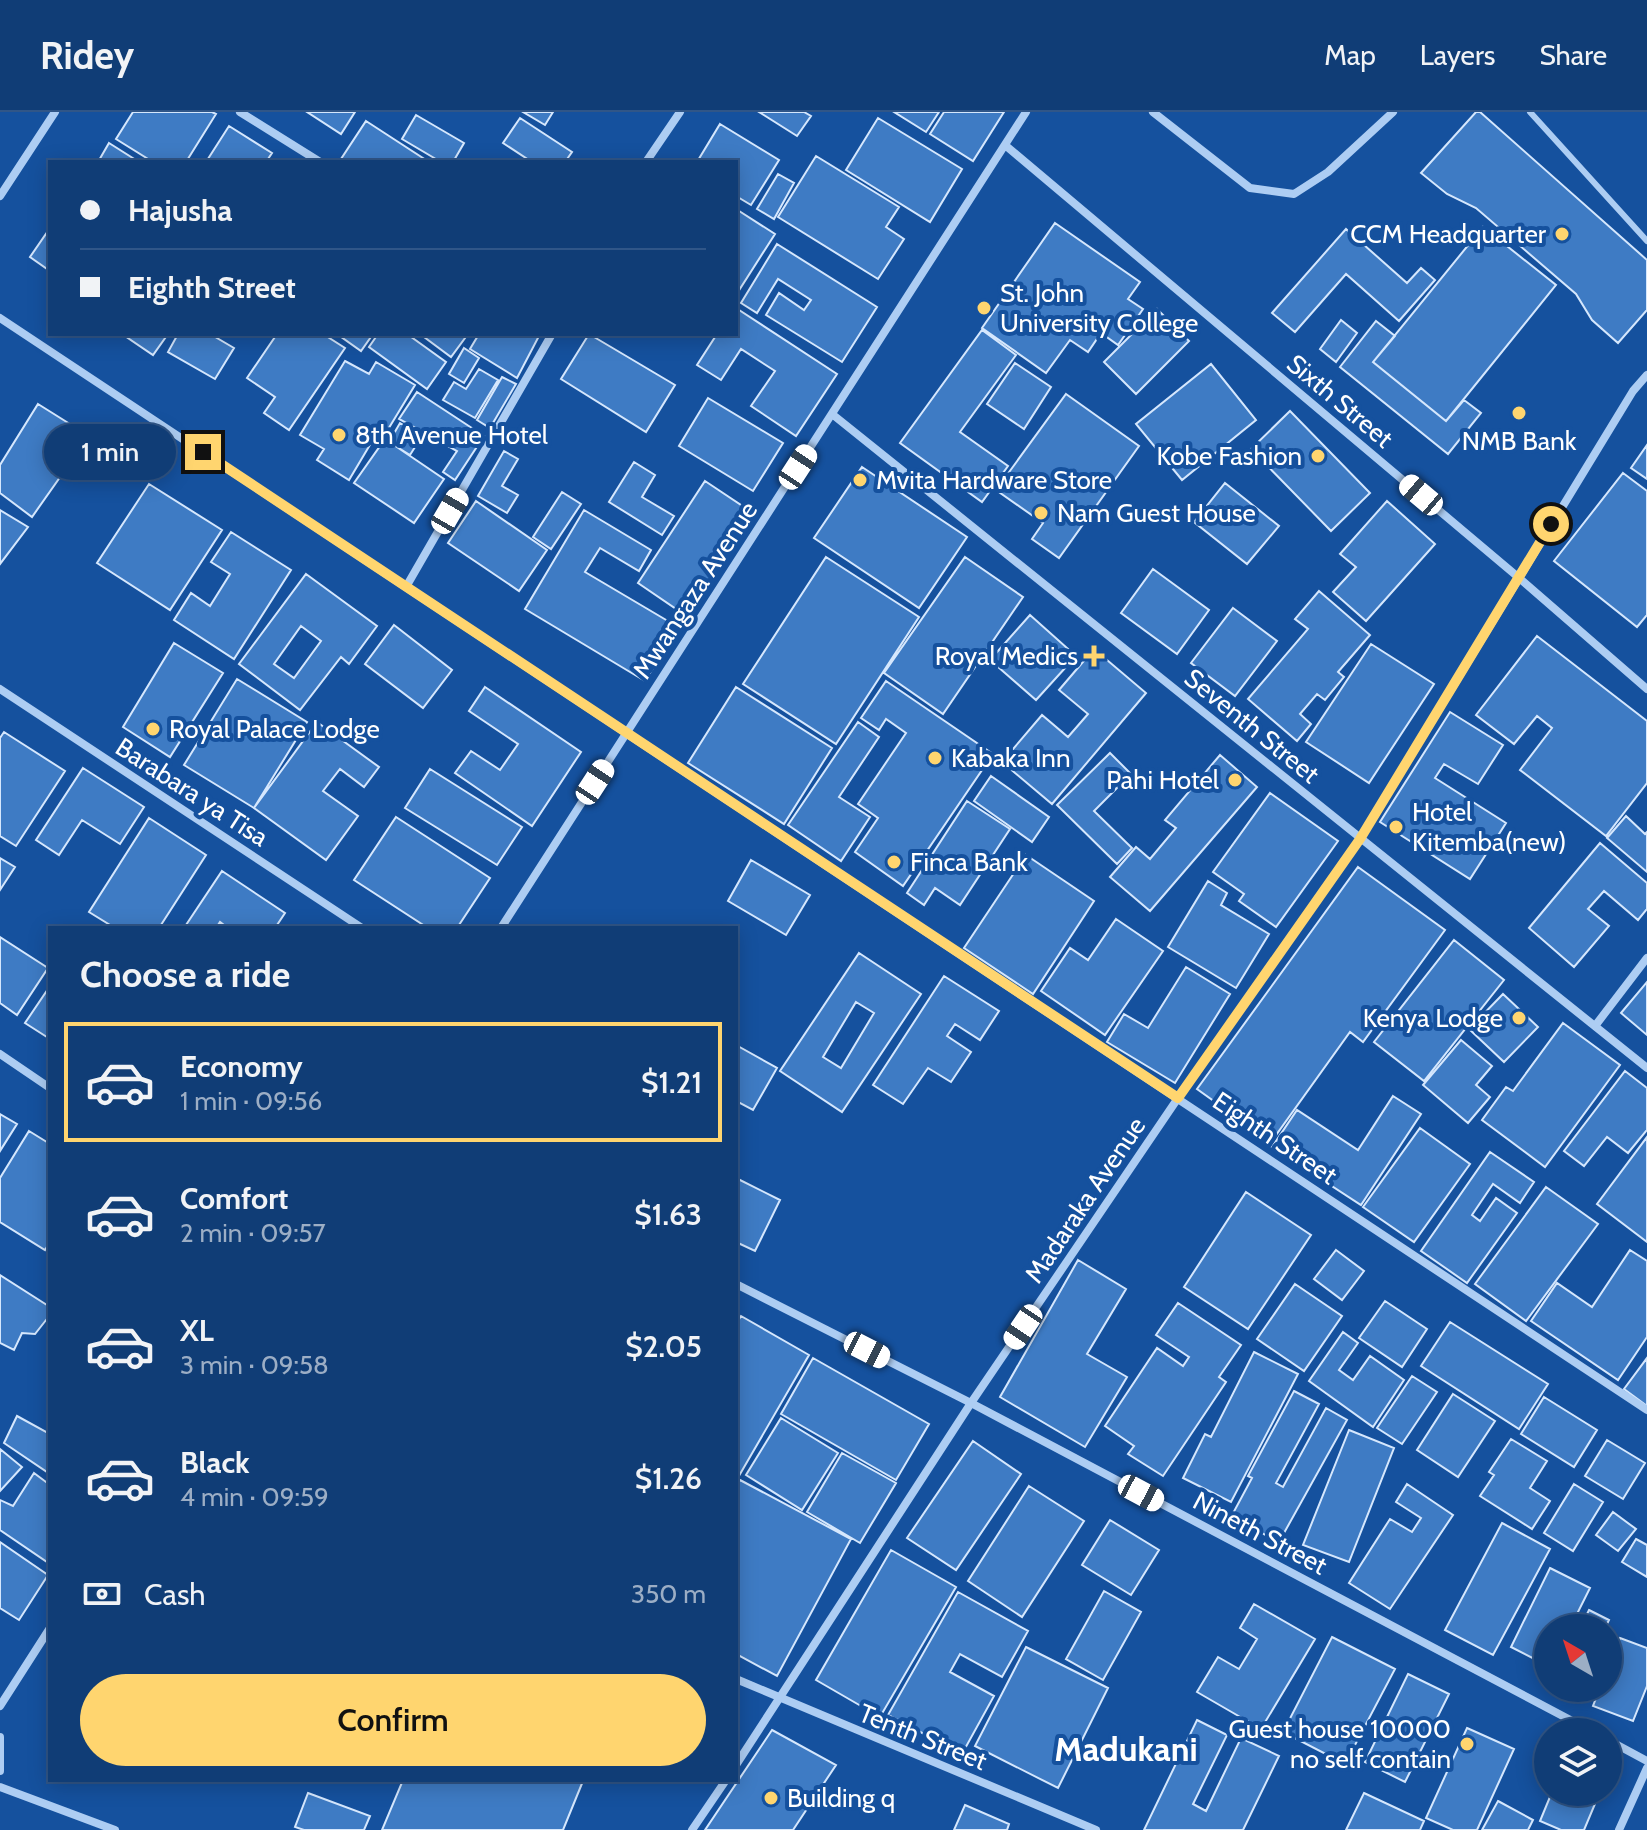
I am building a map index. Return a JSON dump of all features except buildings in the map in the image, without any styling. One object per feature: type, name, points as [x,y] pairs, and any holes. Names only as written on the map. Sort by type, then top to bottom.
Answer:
[{"type":"street","points":[[0,196],[55,112]]},
{"type":"street","points":[[240,112],[317,160]]},
{"type":"street","points":[[647,160],[680,112]]},
{"type":"street","name":"Mwangaza Avenue","points":[[502,926],[1026,112]]},
{"type":"street","points":[[1153,112],[1250,188],[1294,194],[1328,172],[1393,112]]},
{"type":"street","name":"Sixth Street","points":[[1005,145],[1647,689]]},
{"type":"street","name":"Eighth Street","points":[[0,318],[1647,1410]]},
{"type":"street","points":[[406,587],[551,336]]},
{"type":"street","name":"Madaraka Avenue","points":[[738,1762],[971,1403],[1178,1098],[1360,839],[1633,391],[1647,375]]},
{"type":"street","name":"Seventh Street","points":[[832,414],[1647,1068]]},
{"type":"street","name":"Barabara ya Tisa","points":[[0,689],[359,926]]},
{"type":"street","points":[[1595,1026],[1647,958]]},
{"type":"street","points":[[0,1054],[48,1087]]},
{"type":"street","name":"Nineth Street","points":[[738,1285],[971,1403],[1567,1718]]},
{"type":"street","points":[[0,1706],[48,1631]]},
{"type":"street","name":"Tenth Street","points":[[738,1680],[1096,1830]]},
{"type":"street","points":[[0,1737],[0,1771]]},
{"type":"street","points":[[1622,1748],[1647,1761]]},
{"type":"street","points":[[1619,1830],[1647,1768]]},
{"type":"street","points":[[692,1830],[725,1782]]},
{"type":"street","points":[[0,1787],[115,1830]]},
{"type":"lane","points":[[1530,112],[1647,241]]},
{"type":"place","name":"CCM Headquarter","points":[[1562,234]]},
{"type":"place","name":"St. John University College","points":[[984,308]]},
{"type":"place","name":"NMB Bank","points":[[1519,413]]},
{"type":"place","name":"8th Avenue Hotel","points":[[339,435]]},
{"type":"place","name":"Kobe Fashion","points":[[1318,456]]},
{"type":"place","name":"Mvita Hardware Store","points":[[860,480]]},
{"type":"place","name":"Nam Guest House","points":[[1041,513]]},
{"type":"place","name":"Royal Medics","points":[[1094,656]]},
{"type":"place","name":"Royal Palace Lodge","points":[[153,729]]},
{"type":"place","name":"Kabaka Inn","points":[[935,758]]},
{"type":"place","name":"Pahi Hotel","points":[[1235,780]]},
{"type":"place","name":"Hotel Kitemba(new)","points":[[1396,827]]},
{"type":"place","name":"Finca Bank","points":[[894,862]]},
{"type":"place","name":"Kenya Lodge","points":[[1519,1018]]},
{"type":"place","name":"Guest house 10000 no self contain","points":[[1467,1744]]},
{"type":"place","name":"Building q","points":[[771,1798]]},
{"type":"district","name":"Madukani","points":[[1126,1749]]},
{"type":"route","points":[[203,452],[1178,1098],[1360,839],[1551,524]]}]
